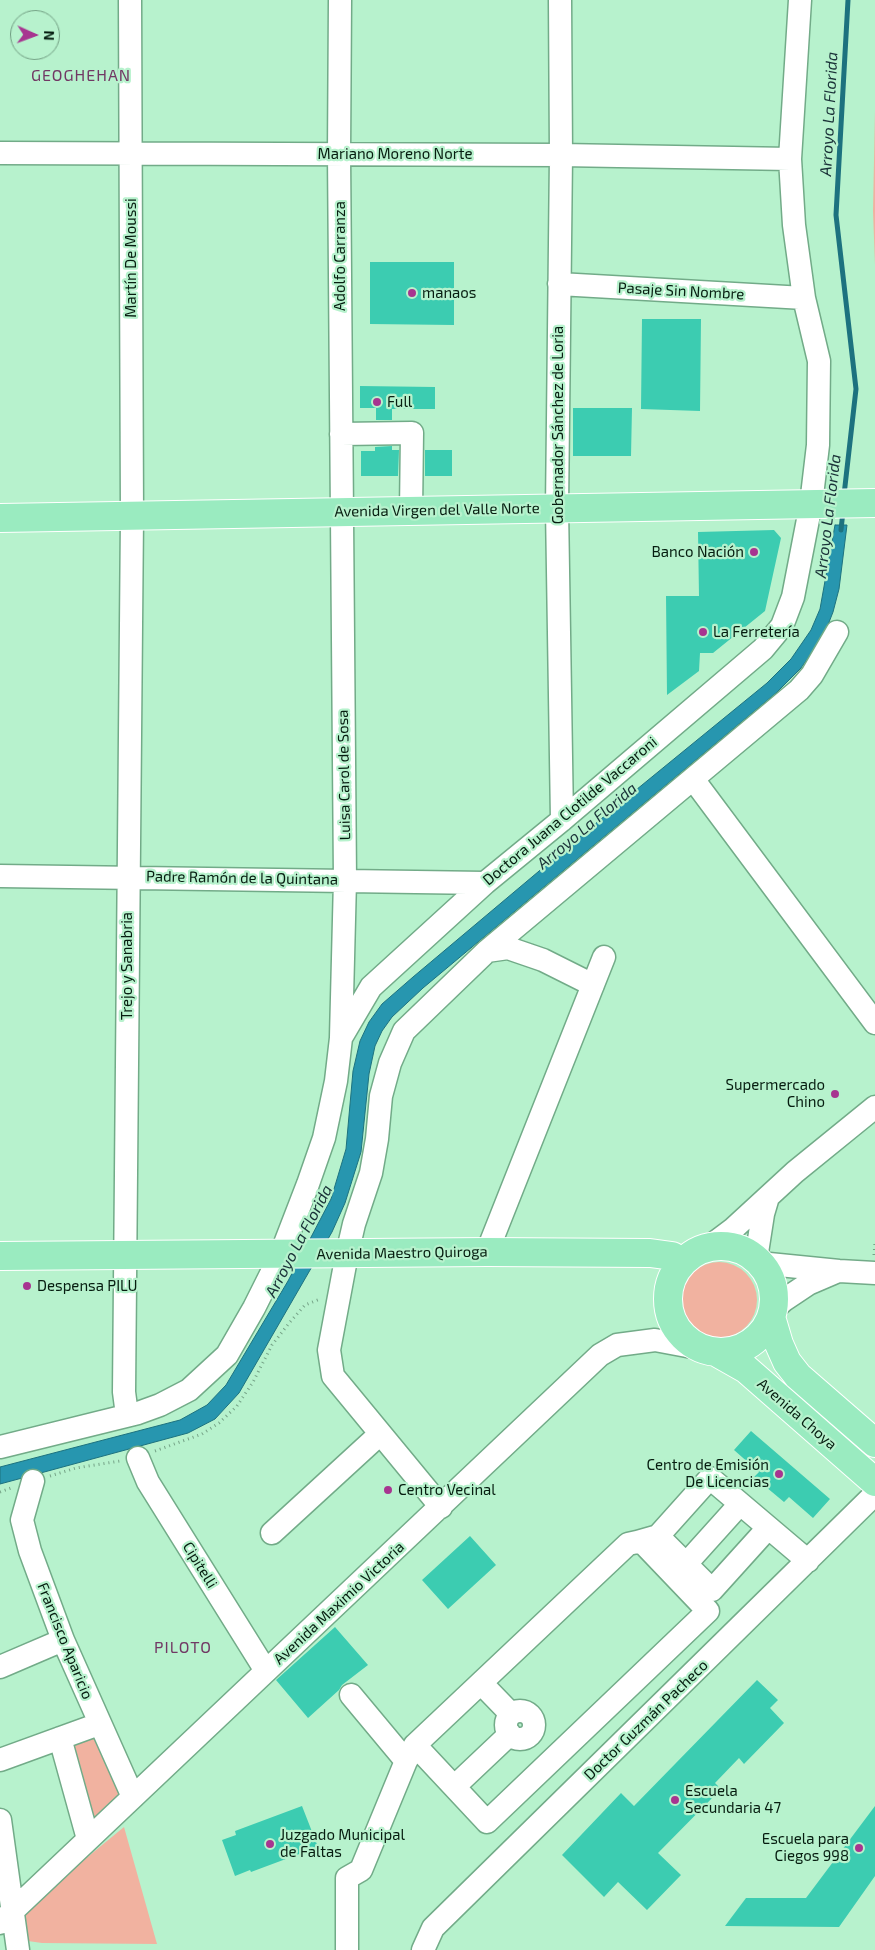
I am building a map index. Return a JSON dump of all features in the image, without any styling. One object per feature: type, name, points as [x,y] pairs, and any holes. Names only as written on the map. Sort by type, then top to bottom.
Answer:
[{"type":"main road","name":"Avenida Virgen del Valle Norte","points":[[0,518],[875,503]]},
{"type":"main road","points":[[721,1246],[746,1252],[757,1261],[767,1273],[772,1285],[774,1298],[772,1314],[762,1332],[749,1344],[733,1351],[709,1351],[689,1342],[679,1332],[671,1319],[668,1304],[669,1289],[674,1274],[683,1262],[695,1253],[709,1247],[721,1246]]},
{"type":"main road","name":"Avenida Maestro Quiroga","points":[[0,1256],[487,1252],[650,1253],[672,1256],[683,1262]]},
{"type":"main road","name":"Avenida Choya","points":[[772,1314],[779,1344],[787,1362],[798,1376],[875,1443]]},
{"type":"main road","name":"Avenida Choya","points":[[709,1351],[746,1369],[875,1482]]},
{"type":"street","name":"Martín De Moussi","points":[[130,0],[132,516]]},
{"type":"street","name":"Adolfo Carranza","points":[[340,0],[341,512]]},
{"type":"street","name":"Gobernador Sánchez de Loria","points":[[560,0],[557,508],[562,820]]},
{"type":"street","name":"Doctora Juana Clotilde Vaccaroni","points":[[0,1447],[160,1405],[189,1390],[227,1355],[288,1254],[324,1138],[336,1082],[341,1038],[371,986],[485,883],[763,649],[782,626],[793,597],[819,504],[819,361],[804,298],[794,225],[790,159],[800,0]]},
{"type":"street","name":"Mariano Moreno Norte","points":[[0,153],[560,155],[790,159]]},
{"type":"street","name":"Pasaje Sin Nombre","points":[[559,284],[804,298]]},
{"type":"street","points":[[341,434],[412,433],[411,511]]},
{"type":"street","name":"Luisa Carol de Sosa","points":[[341,512],[344,880],[341,1038]]},
{"type":"street","name":"Trejo y Sanabria","points":[[127,1415],[124,1392],[132,516]]},
{"type":"street","points":[[441,1507],[334,1376],[329,1350],[339,1254],[354,1224],[371,1173],[377,1139],[381,1096],[390,1063],[404,1030],[487,950],[798,690],[812,675],[837,632]]},
{"type":"street","points":[[693,779],[875,1023]]},
{"type":"street","name":"Padre Ramón de la Quintana","points":[[0,876],[485,883]]},
{"type":"street","points":[[487,950],[508,948],[543,960],[593,985]]},
{"type":"street","points":[[487,1252],[604,957]]},
{"type":"street","points":[[709,1247],[733,1229],[795,1172],[875,1107]]},
{"type":"street","points":[[768,1197],[761,1221],[757,1261],[839,1271],[875,1273]]},
{"type":"street","points":[[772,1314],[784,1300],[808,1284],[818,1278],[839,1271]]},
{"type":"street","name":"Avenida Maximio Victoria","points":[[6,1917],[600,1355],[617,1345],[655,1340],[709,1351]]},
{"type":"street","points":[[272,1533],[380,1434]]},
{"type":"street","name":"Cipitelli","points":[[138,1458],[148,1482],[266,1671]]},
{"type":"street","points":[[347,1950],[347,1878],[361,1870],[411,1753],[480,1683],[622,1548],[628,1544],[647,1539],[710,1478],[808,1562]]},
{"type":"street","name":"Francisco Aparicio","points":[[33,1481],[22,1520],[30,1551],[63,1640],[133,1797]]},
{"type":"street","name":"Doctor Guzmán Pacheco","points":[[424,1950],[433,1928],[808,1562],[875,1494]]},
{"type":"street","points":[[680,1570],[740,1504]]},
{"type":"street","points":[[647,1539],[680,1570],[712,1590],[768,1528]]},
{"type":"street","points":[[351,1695],[411,1753],[454,1786],[487,1822],[708,1611],[680,1570]]},
{"type":"street","points":[[0,1667],[63,1640]]},
{"type":"street","points":[[480,1683],[517,1728],[552,1759]]},
{"type":"street","points":[[0,1760],[99,1724]]},
{"type":"street","points":[[454,1786],[517,1728]]},
{"type":"street","points":[[60,1738],[88,1839]]},
{"type":"street","points":[[0,1820],[6,1917],[18,1950]]},
{"type":"shaded area","points":[[875,110],[875,265],[873,211]]},
{"type":"shaded area","points":[[719,1262],[733,1265],[746,1273],[754,1286],[757,1300],[754,1314],[746,1327],[733,1335],[719,1338],[705,1335],[692,1327],[684,1314],[681,1300],[684,1286],[692,1273],[705,1265]]},
{"type":"shaded area","points":[[96,1736],[122,1792],[96,1820],[91,1821],[72,1749],[74,1743]]},
{"type":"shaded area","points":[[124,1827],[157,1944],[42,1943],[28,1941],[21,1916],[28,1906]]},
{"type":"water","points":[[835,525],[847,525],[839,589],[824,635],[801,668],[776,693],[423,988],[392,1017],[382,1031],[375,1046],[369,1074],[361,1152],[345,1203],[332,1232],[239,1393],[215,1419],[188,1433],[0,1484],[0,1467],[180,1420],[207,1405],[226,1385],[288,1281],[331,1199],[346,1149],[353,1071],[360,1041],[369,1022],[382,1004],[413,977],[620,803],[767,683],[791,659],[811,630],[820,609]]},
{"type":"building","name":"manaos","points":[[370,262],[454,262],[454,325],[370,324]]},
{"type":"building","points":[[642,319],[701,319],[700,411],[641,409]]},
{"type":"building","points":[[360,386],[435,387],[435,409],[392,409],[392,420],[376,420],[376,408],[360,408]]},
{"type":"building","points":[[573,408],[632,408],[631,456],[573,456]]},
{"type":"building","points":[[392,446],[392,450],[399,450],[398,476],[361,476],[361,451],[375,451],[375,447]]},
{"type":"building","points":[[425,450],[452,450],[452,476],[425,476]]},
{"type":"building","name":"La Ferretería","points":[[774,530],[781,538],[765,611],[713,653],[700,653],[699,671],[667,695],[666,596],[699,596],[698,532]]},
{"type":"building","name":"Centro de Emisión De Licencias","points":[[751,1431],[830,1499],[813,1518],[789,1497],[784,1502],[754,1477],[759,1472],[734,1450]]},
{"type":"building","points":[[470,1536],[496,1565],[448,1609],[422,1580]]},
{"type":"building","points":[[335,1627],[368,1665],[342,1685],[308,1718],[276,1680]]},
{"type":"building","name":"Escuela Secundaria 47","points":[[757,1680],[778,1700],[770,1708],[784,1723],[744,1764],[739,1758],[715,1783],[721,1789],[658,1853],[681,1875],[647,1910],[618,1882],[604,1897],[562,1855],[621,1793],[634,1806]]},
{"type":"building","name":"Juzgado Municipal de Faltas","points":[[302,1806],[318,1847],[251,1872],[250,1870],[235,1876],[222,1840],[236,1835],[235,1831]]},
{"type":"building","name":"Escuela para Ciegos 998","points":[[875,1806],[875,1876],[839,1927],[725,1926],[746,1898],[806,1898]]},
{"type":"waterway","name":"Arroyo La Florida","points":[[844,495],[856,389],[836,215],[848,0]]},
{"type":"waterway","name":"Arroyo La Florida","points":[[841,530],[843,511]]},
{"type":"place","name":"manaos","points":[[412,293]]},
{"type":"place","name":"Full","points":[[377,402]]},
{"type":"place","name":"Banco Nación","points":[[754,552]]},
{"type":"place","name":"La Ferretería","points":[[703,632]]},
{"type":"place","name":"Supermercado Chino","points":[[835,1094]]},
{"type":"place","name":"Despensa PILU","points":[[27,1286]]},
{"type":"place","name":"Centro de Emisión De Licencias","points":[[779,1474]]},
{"type":"place","name":"Centro Vecinal","points":[[388,1490]]},
{"type":"place","name":"Escuela Secundaria 47","points":[[675,1800]]},
{"type":"place","name":"Juzgado Municipal de Faltas","points":[[270,1844]]},
{"type":"place","name":"Escuela para Ciegos 998","points":[[859,1848]]},
{"type":"district","name":"GEOGHEHAN","points":[[81,76]]},
{"type":"district","name":"PILOTO","points":[[183,1648]]}]
